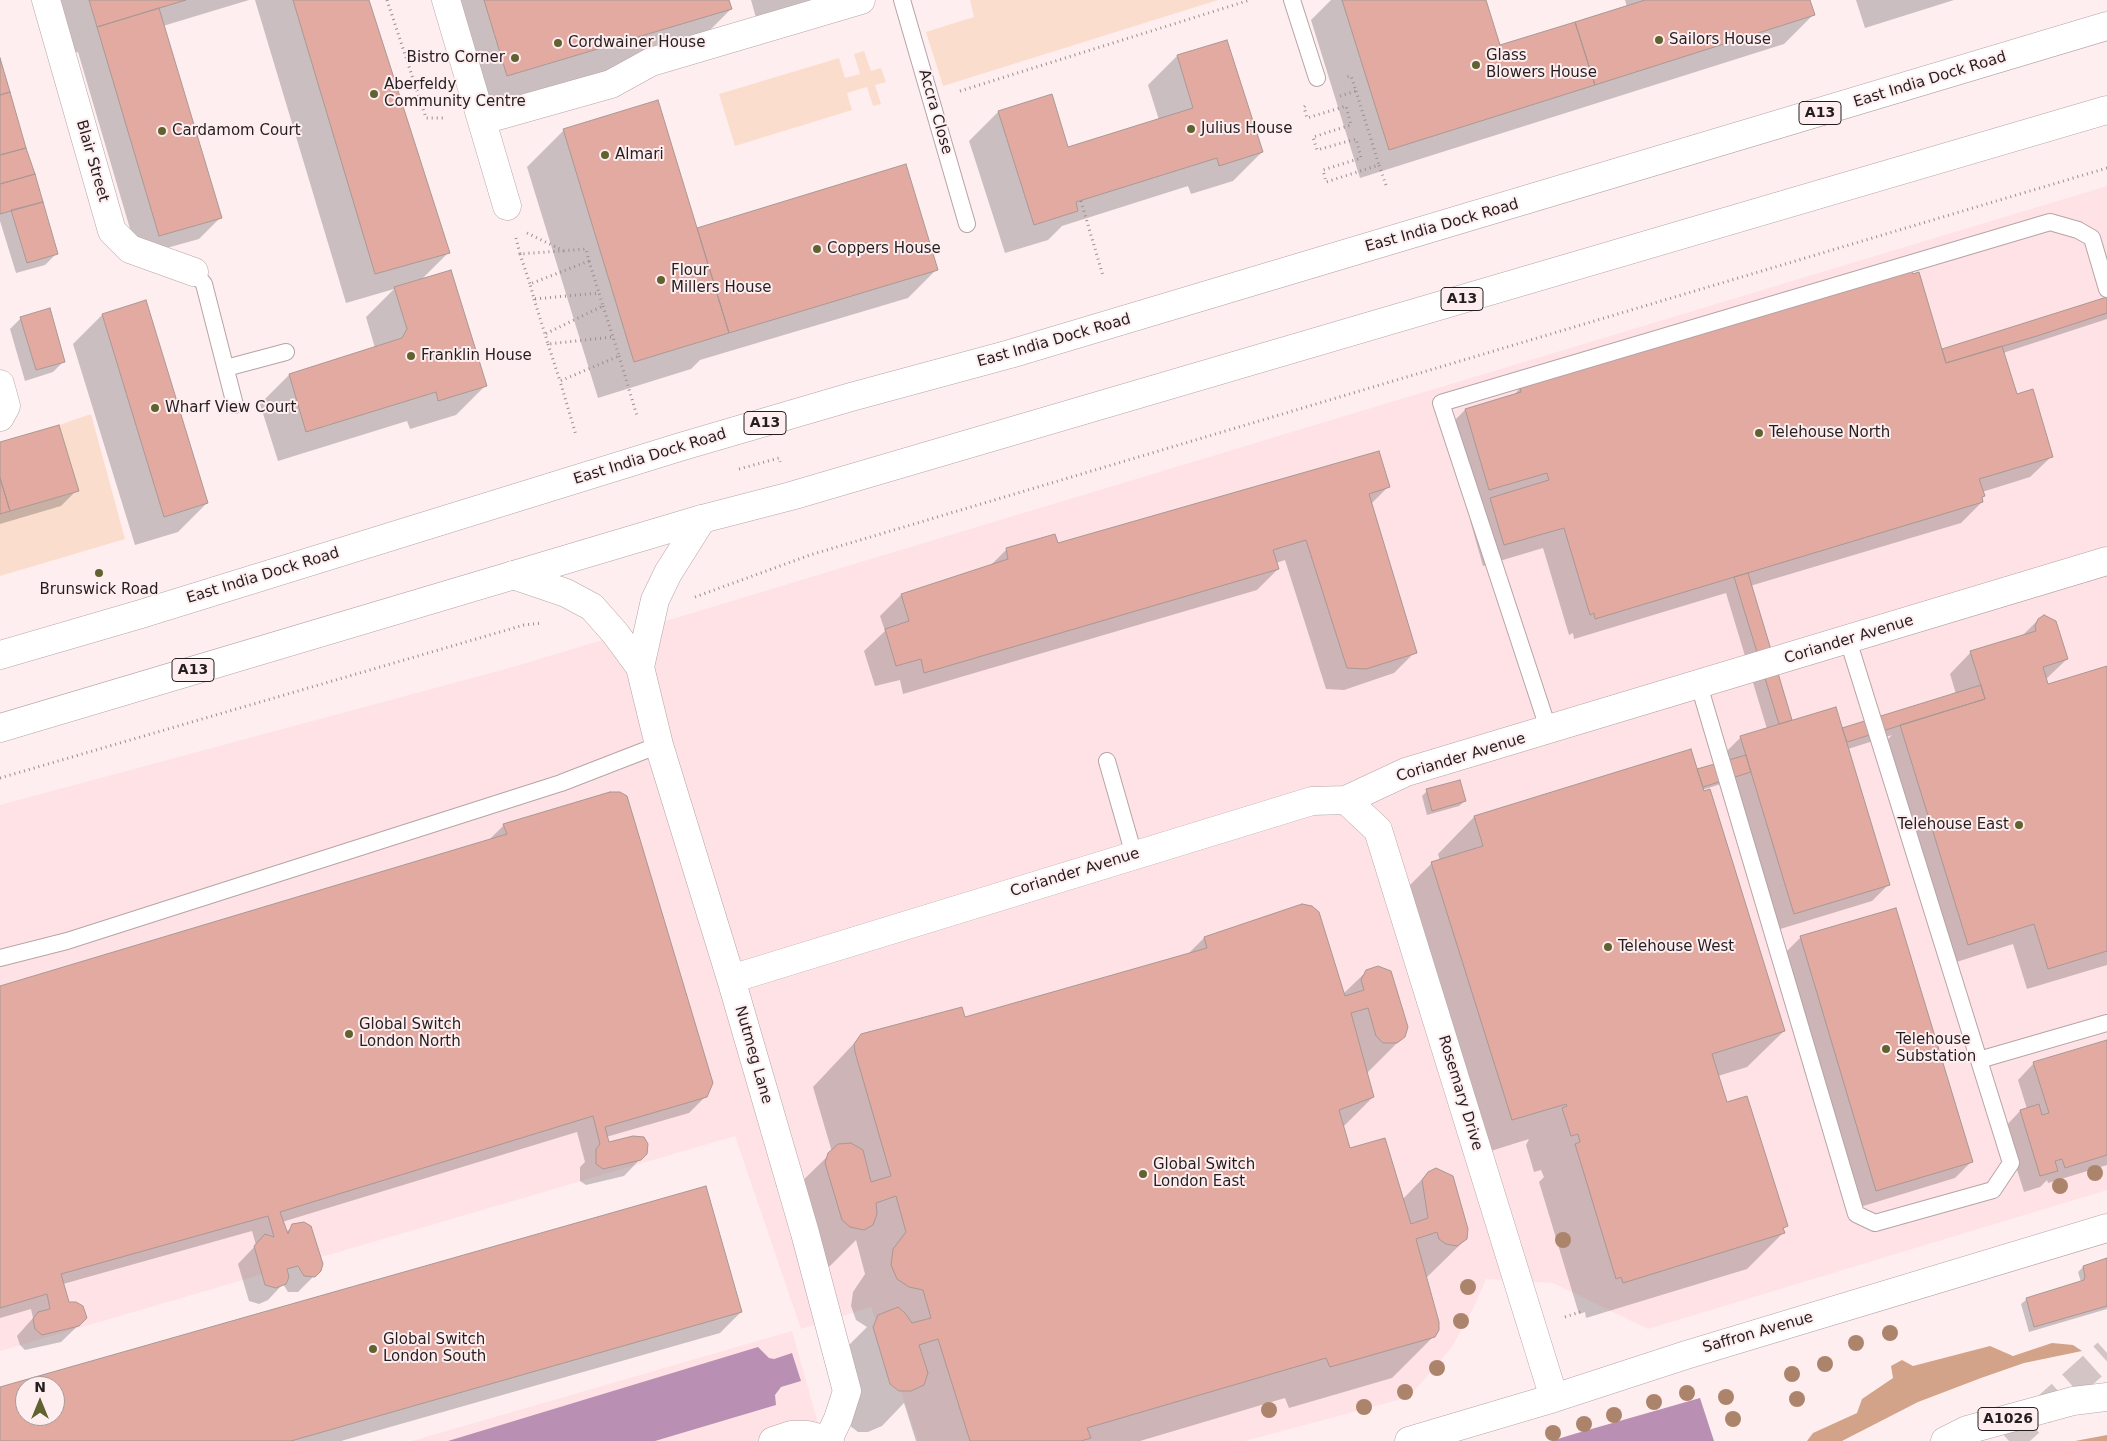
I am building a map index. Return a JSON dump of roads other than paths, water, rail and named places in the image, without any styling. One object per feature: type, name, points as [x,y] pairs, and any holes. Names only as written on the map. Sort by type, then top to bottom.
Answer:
[{"type":"main road","name":"Blair Street","points":[[46,0],[112,231],[130,249],[194,272]]},
{"type":"main road","points":[[446,0],[507,206]]},
{"type":"main road","points":[[483,120],[611,84],[651,62],[861,0]]},
{"type":"main road","name":"East India Dock Road","points":[[0,655],[141,614],[680,447],[1019,352],[2107,26]]},
{"type":"main road","name":"A13","points":[[0,728],[702,519],[791,496],[2107,110]]},
{"type":"main road","points":[[0,384],[6,406],[0,418]]},
{"type":"main road","name":"Nutmeg Lane","points":[[640,667],[655,600],[668,573],[702,519]]},
{"type":"main road","name":"Coriander Avenue","points":[[731,979],[1312,801],[1346,800],[1406,772],[1549,731],[2107,561]]},
{"type":"main road","name":"Nutmeg Lane","points":[[513,575],[566,593],[592,607],[615,633],[640,667],[659,745],[731,979],[805,1233],[847,1391],[829,1440]]},
{"type":"main road","name":"Rosemary Drive","points":[[1346,800],[1378,830],[1554,1398]]},
{"type":"main road","name":"Saffron Avenue","points":[[1409,1441],[2107,1228]]},
{"type":"main road","name":"A1026","points":[[1945,1441],[1967,1430],[2073,1401],[2107,1397]]},
{"type":"main road","points":[[773,1441],[791,1435],[808,1435],[829,1440]]},
{"type":"lane","name":"Accra Close","points":[[902,0],[967,224]]},
{"type":"lane","points":[[1292,0],[1317,78]]},
{"type":"lane","points":[[1549,731],[1441,403],[2050,222],[2078,230],[2092,238],[2107,289]]},
{"type":"lane","points":[[194,272],[204,284],[235,405]]},
{"type":"lane","points":[[226,368],[286,352]]},
{"type":"lane","points":[[1699,685],[1856,1214],[1875,1223],[1993,1190],[2011,1163],[1848,640]]},
{"type":"lane","points":[[0,958],[67,941],[561,784],[659,745]]},
{"type":"lane","points":[[1107,761],[1134,855]]},
{"type":"lane","points":[[1979,1060],[2107,1023]]},
{"type":"tunnel","points":[[2009,1441],[2107,1353]]},
{"type":"place","name":"Sailors House","points":[[1659,40]]},
{"type":"place","name":"Cordwainer House","points":[[558,43]]},
{"type":"place","name":"Bistro Corner","points":[[515,58]]},
{"type":"place","name":"Glass Blowers House","points":[[1476,65]]},
{"type":"place","name":"Aberfeldy Community Centre","points":[[374,94]]},
{"type":"place","name":"Julius House","points":[[1191,129]]},
{"type":"place","name":"Cardamom Court","points":[[162,131]]},
{"type":"place","name":"Almari","points":[[605,155]]},
{"type":"place","name":"Coppers House","points":[[817,249]]},
{"type":"place","name":"Flour Millers House","points":[[661,280]]},
{"type":"place","name":"Franklin House","points":[[411,356]]},
{"type":"place","name":"Wharf View Court","points":[[155,408]]},
{"type":"place","name":"Telehouse North","points":[[1759,433]]},
{"type":"place","name":"Brunswick Road","points":[[99,573]]},
{"type":"place","name":"Telehouse East","points":[[2019,825]]},
{"type":"place","name":"Telehouse West","points":[[1608,947]]},
{"type":"place","name":"Global Switch London North","points":[[349,1034]]},
{"type":"place","name":"Telehouse Substation","points":[[1886,1049]]},
{"type":"place","name":"Global Switch London East","points":[[1143,1174]]},
{"type":"place","name":"Global Switch London South","points":[[373,1349]]}]
